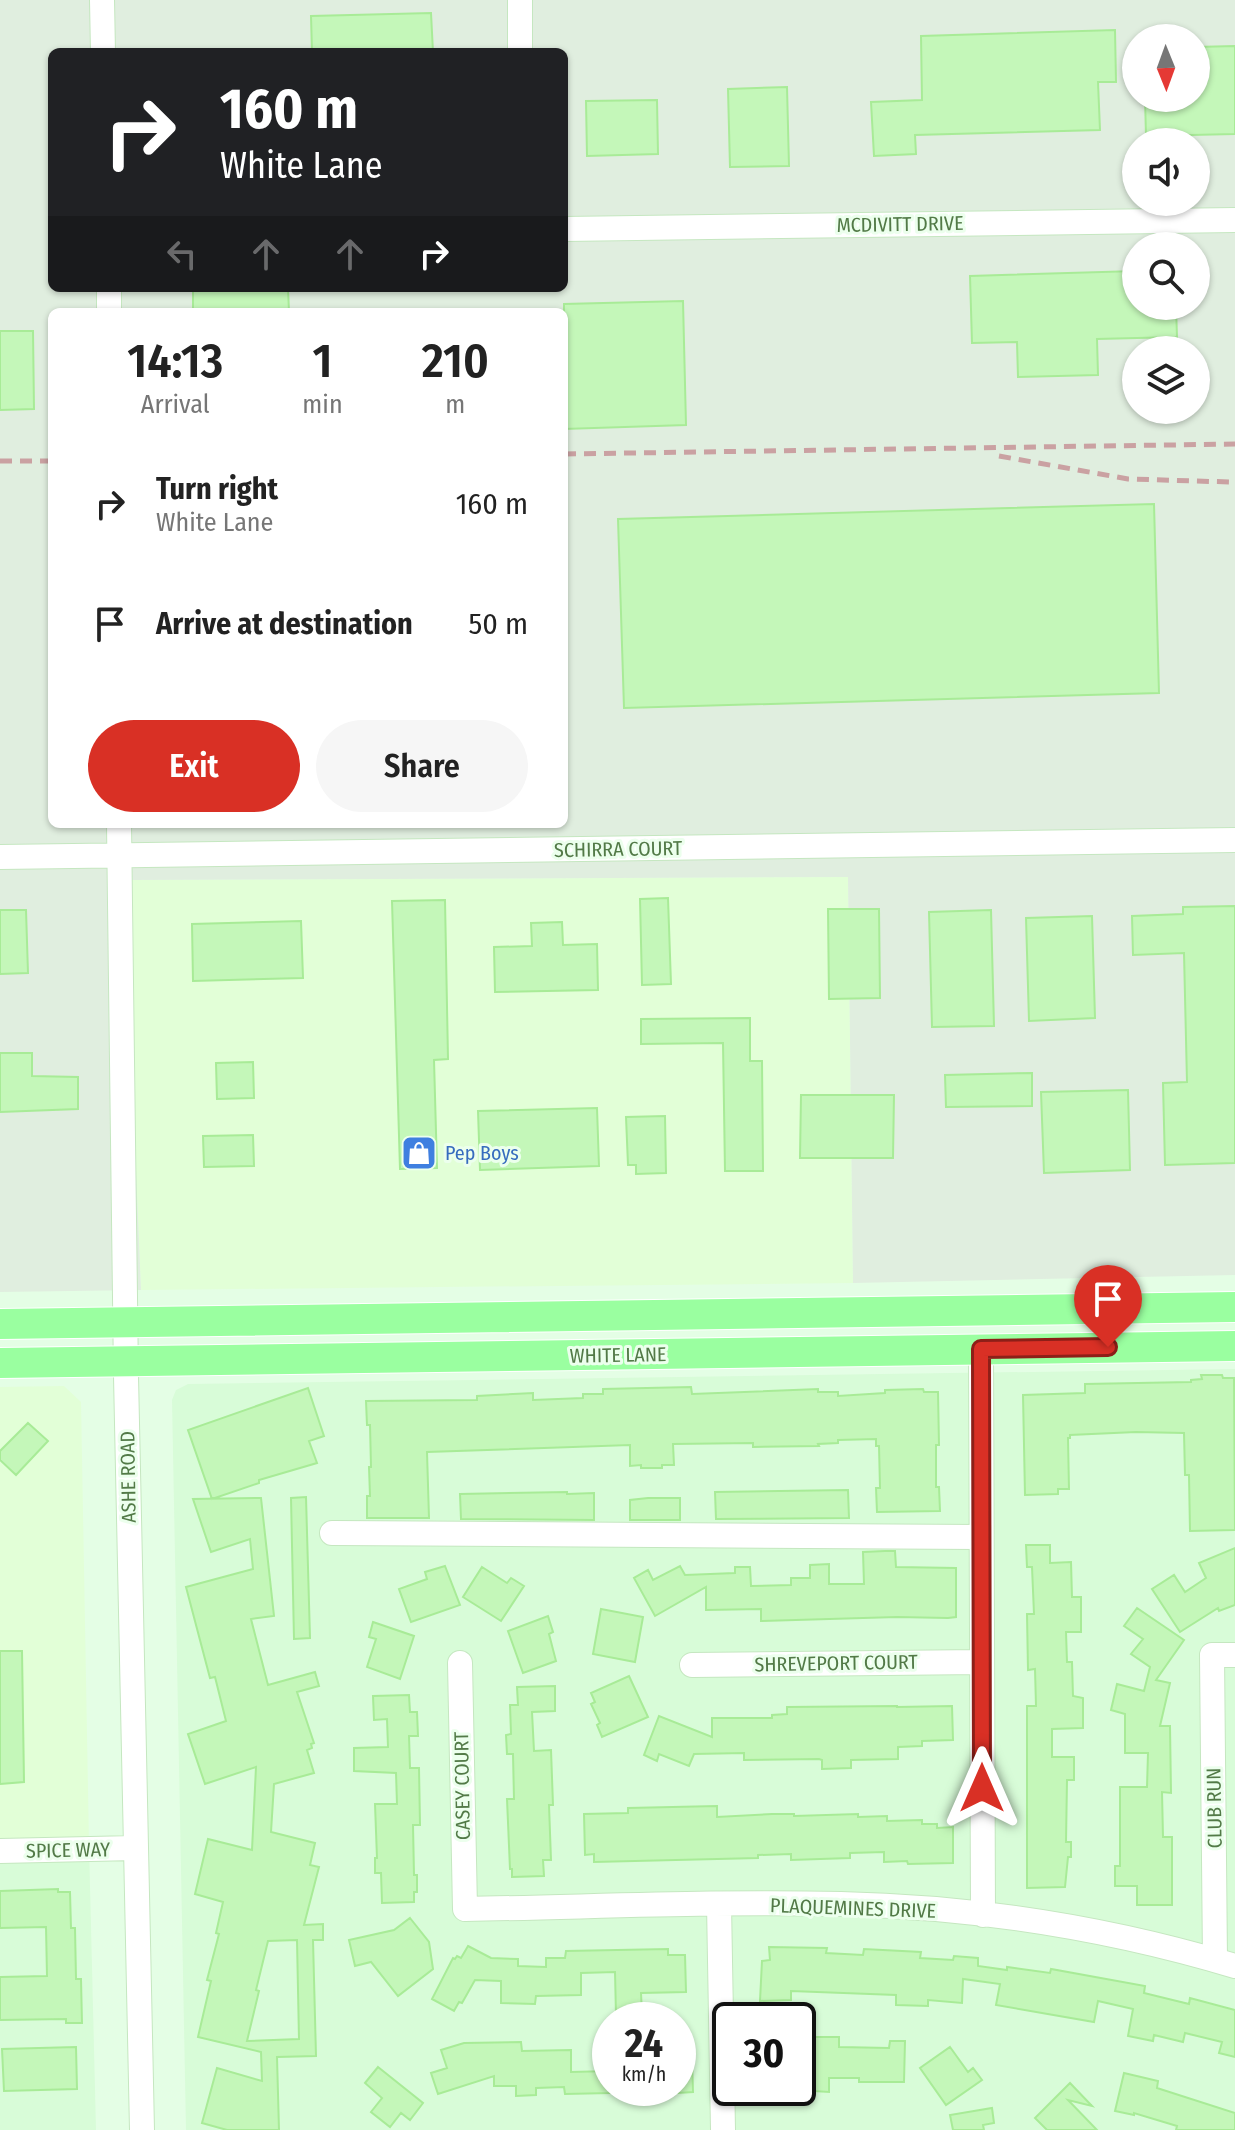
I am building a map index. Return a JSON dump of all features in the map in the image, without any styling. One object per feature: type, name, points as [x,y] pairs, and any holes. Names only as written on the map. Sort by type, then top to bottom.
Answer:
[{"type":"main road","name":"WHITE LANE","points":[[0,1324],[1235,1307]]},
{"type":"main road","points":[[981,1349],[990,1330],[1005,1325],[1135,1308]]},
{"type":"main road","points":[[782,1352],[896,1323],[903,1312]]},
{"type":"main road","points":[[541,1356],[680,1332],[692,1325],[695,1315]]},
{"type":"main road","name":"WHITE LANE","points":[[0,1363],[1235,1346]]},
{"type":"street","points":[[102,0],[103,48]]},
{"type":"street","points":[[520,0],[520,48]]},
{"type":"street","name":"MCDIVITT DRIVE","points":[[568,229],[1235,220]]},
{"type":"street","name":"ASHE ROAD","points":[[119,828],[126,1362],[142,2130]]},
{"type":"street","name":"SCHIRRA COURT","points":[[0,857],[1235,840]]},
{"type":"street","points":[[981,1349],[983,1915]]},
{"type":"street","points":[[332,1533],[980,1537]]},
{"type":"street","name":"CLUB RUN","points":[[1224,1655],[1225,1963]]},
{"type":"street","name":"SHREVEPORT COURT","points":[[692,1665],[981,1662]]},
{"type":"street","name":"CASEY COURT","points":[[460,1663],[465,1909]]},
{"type":"street","name":"SPICE WAY","points":[[0,1851],[135,1848]]},
{"type":"street","points":[[719,1904],[723,2130]]},
{"type":"street","name":"PLAQUEMINES DRIVE","points":[[465,1909],[842,1904],[983,1915],[1054,1925],[1133,1940],[1225,1963]]},
{"type":"shaded area","points":[[0,0],[1235,0],[1235,1275],[853,1283],[848,877],[124,880],[141,1290],[0,1292]]},
{"type":"shaded area","points":[[848,877],[853,1283],[141,1290],[123,880]]},
{"type":"shaded area","points":[[1235,1369],[1235,2130],[186,2130],[172,1400],[176,1390],[188,1384]]},
{"type":"shaded area","points":[[64,1386],[81,1402],[89,1845],[0,1843],[0,1387]]},
{"type":"shaded area","points":[[0,1843],[89,1845],[96,2130],[0,2130]]},
{"type":"building","points":[[431,13],[433,48],[312,48],[311,16]]},
{"type":"building","points":[[1115,30],[1116,82],[1098,82],[1100,130],[915,135],[916,154],[874,156],[871,102],[922,100],[921,36]]},
{"type":"building","points":[[1235,46],[1235,134],[1210,135],[1210,128],[1146,128],[1145,112],[1210,112],[1210,47]]},
{"type":"building","points":[[787,87],[789,166],[730,167],[728,89]]},
{"type":"building","points":[[657,100],[658,154],[587,156],[586,101]]},
{"type":"building","points":[[1122,271],[1122,320],[1176,320],[1177,336],[1097,339],[1098,375],[1018,377],[1017,342],[972,343],[970,276]]},
{"type":"building","points":[[193,292],[288,292],[289,308],[193,308]]},
{"type":"building","points":[[683,301],[686,425],[568,429],[568,308],[564,308],[564,304]]},
{"type":"building","points":[[0,331],[33,331],[34,409],[0,410]]},
{"type":"building","points":[[1154,504],[1159,693],[624,708],[618,519]]},
{"type":"building","points":[[668,898],[671,984],[642,985],[640,899]]},
{"type":"building","points":[[445,900],[448,1059],[434,1060],[437,1168],[400,1169],[392,901]]},
{"type":"building","points":[[1235,906],[1235,1163],[1165,1165],[1163,1083],[1187,1082],[1184,953],[1133,955],[1132,916],[1183,914],[1183,907]]},
{"type":"building","points":[[828,909],[879,909],[880,998],[829,999]]},
{"type":"building","points":[[0,910],[26,910],[28,973],[0,974]]},
{"type":"building","points":[[991,910],[994,1026],[932,1027],[929,912]]},
{"type":"building","points":[[1092,916],[1095,1018],[1029,1021],[1026,918]]},
{"type":"building","points":[[301,921],[303,978],[193,981],[192,924]]},
{"type":"building","points":[[562,922],[563,945],[597,944],[598,990],[495,992],[494,947],[532,946],[531,923]]},
{"type":"building","points":[[750,1018],[750,1061],[762,1061],[763,1171],[725,1171],[723,1043],[641,1044],[641,1019]]},
{"type":"building","points":[[0,1053],[32,1053],[32,1076],[78,1077],[78,1109],[0,1112]]},
{"type":"building","points":[[253,1062],[254,1098],[217,1099],[216,1063]]},
{"type":"building","points":[[1032,1073],[1032,1106],[946,1107],[945,1075]]},
{"type":"building","points":[[1128,1090],[1130,1170],[1044,1173],[1041,1092]]},
{"type":"building","points":[[801,1095],[894,1095],[893,1158],[800,1158]]},
{"type":"building","points":[[597,1108],[599,1166],[480,1170],[478,1111]]},
{"type":"building","points":[[665,1116],[666,1173],[636,1174],[636,1165],[628,1165],[626,1117]]},
{"type":"building","points":[[253,1135],[254,1166],[204,1167],[203,1136]]},
{"type":"building","points":[[1201,1375],[1234,1378],[1235,1530],[1190,1531],[1189,1475],[1185,1475],[1184,1433],[1070,1435],[1069,1489],[1058,1489],[1058,1494],[1025,1495],[1023,1395],[1085,1393],[1085,1384],[1191,1382],[1202,1379]]},
{"type":"building","points":[[691,1387],[692,1394],[818,1389],[818,1392],[838,1392],[838,1396],[885,1393],[885,1390],[923,1389],[924,1392],[938,1392],[936,1487],[939,1487],[940,1511],[877,1512],[876,1488],[880,1488],[879,1446],[876,1446],[876,1439],[838,1440],[838,1443],[819,1446],[673,1444],[674,1465],[662,1465],[662,1468],[630,1466],[630,1445],[427,1452],[429,1518],[367,1518],[371,1467],[366,1401],[477,1400],[477,1396],[533,1393],[533,1400],[583,1398],[583,1394],[603,1394],[603,1389]]},
{"type":"building","points":[[308,1388],[324,1436],[309,1441],[317,1463],[259,1480],[259,1483],[212,1499],[188,1430]]},
{"type":"building","points":[[28,1423],[48,1441],[16,1475],[0,1460],[0,1451]]},
{"type":"building","points":[[848,1490],[849,1518],[716,1519],[715,1492]]},
{"type":"building","points":[[594,1493],[594,1520],[461,1519],[460,1494]]},
{"type":"building","points":[[306,1497],[310,1638],[294,1639],[291,1498]]},
{"type":"building","points":[[261,1498],[274,1616],[251,1619],[268,1685],[315,1672],[319,1686],[297,1692],[314,1743],[307,1750],[314,1773],[274,1784],[271,1832],[315,1843],[310,1865],[319,1867],[304,1925],[323,1924],[323,1940],[313,1940],[316,2056],[277,2057],[279,2130],[227,2130],[202,2123],[217,2068],[262,2081],[261,2052],[198,2037],[211,1981],[207,1980],[219,1934],[216,1933],[223,1902],[195,1894],[208,1839],[252,1850],[256,1767],[205,1784],[188,1734],[226,1721],[215,1677],[210,1678],[186,1587],[253,1569],[250,1539],[211,1552],[193,1499]],"holes":[[[297,1940],[299,2039],[247,2041],[268,1941]]]},
{"type":"building","points":[[680,1498],[680,1520],[630,1520],[630,1500]]},
{"type":"building","points":[[1026,1545],[1050,1545],[1050,1563],[1071,1562],[1072,1597],[1081,1597],[1081,1632],[1066,1632],[1067,1662],[1072,1662],[1073,1696],[1083,1698],[1083,1728],[1052,1729],[1052,1757],[1074,1757],[1074,1780],[1067,1780],[1066,1842],[1071,1842],[1071,1857],[1068,1857],[1065,1887],[1027,1888],[1027,1706],[1036,1706],[1035,1669],[1028,1670],[1027,1614],[1034,1614],[1032,1567],[1027,1567]]},
{"type":"building","points":[[1235,1548],[1235,1605],[1219,1611],[1218,1608],[1180,1632],[1152,1589],[1174,1575],[1185,1592],[1206,1578],[1199,1563]]},
{"type":"building","points":[[895,1551],[896,1567],[956,1568],[956,1617],[761,1621],[761,1609],[706,1610],[706,1587],[655,1616],[634,1578],[648,1570],[653,1580],[680,1566],[685,1575],[735,1573],[735,1567],[750,1567],[751,1586],[791,1585],[791,1578],[810,1578],[810,1565],[829,1564],[829,1584],[864,1584],[863,1552]]},
{"type":"building","points":[[445,1566],[460,1605],[411,1622],[399,1589],[427,1579],[425,1572]]},
{"type":"building","points":[[482,1567],[507,1583],[511,1578],[524,1586],[501,1621],[463,1597]]},
{"type":"building","points":[[1137,1608],[1184,1640],[1156,1680],[1170,1683],[1160,1726],[1170,1726],[1171,1793],[1162,1792],[1163,1837],[1172,1837],[1172,1905],[1137,1905],[1137,1886],[1115,1886],[1115,1866],[1120,1866],[1120,1787],[1147,1787],[1148,1753],[1125,1753],[1125,1714],[1111,1710],[1117,1684],[1144,1691],[1150,1667],[1131,1654],[1143,1639],[1124,1626]]},
{"type":"building","points":[[601,1609],[643,1617],[635,1662],[593,1654]]},
{"type":"building","points":[[548,1616],[556,1661],[523,1673],[508,1631]]},
{"type":"building","points":[[373,1622],[414,1636],[400,1679],[367,1667],[376,1639],[369,1637]]},
{"type":"building","points":[[0,1651],[22,1651],[24,1782],[0,1784]]},
{"type":"building","points":[[629,1676],[648,1717],[602,1737],[597,1725],[600,1723],[591,1704],[595,1702],[591,1693]]},
{"type":"building","points":[[555,1686],[555,1711],[532,1712],[534,1751],[551,1750],[551,1860],[543,1860],[544,1876],[512,1877],[507,1799],[514,1799],[513,1754],[507,1754],[506,1735],[511,1734],[510,1705],[518,1705],[517,1687]]},
{"type":"building","points":[[409,1695],[410,1712],[417,1712],[418,1736],[409,1736],[410,1768],[419,1768],[420,1825],[413,1825],[417,1892],[414,1892],[414,1902],[382,1903],[381,1873],[375,1873],[375,1804],[397,1804],[396,1773],[354,1771],[354,1748],[388,1747],[387,1719],[374,1720],[373,1696]]},
{"type":"building","points":[[952,1706],[953,1740],[922,1741],[922,1746],[898,1747],[898,1759],[851,1760],[851,1768],[822,1769],[822,1760],[819,1759],[744,1760],[744,1753],[694,1754],[689,1766],[659,1754],[657,1761],[644,1755],[659,1716],[712,1737],[712,1718],[772,1718],[772,1715],[787,1714],[787,1707]]},
{"type":"building","points":[[717,1806],[717,1817],[858,1814],[858,1817],[887,1816],[887,1821],[922,1820],[922,1824],[937,1824],[937,1828],[953,1827],[953,1863],[884,1862],[884,1852],[850,1853],[850,1858],[791,1860],[791,1854],[758,1855],[758,1858],[594,1862],[594,1854],[585,1855],[584,1814],[628,1813],[628,1808]]},
{"type":"building","points":[[58,1889],[58,1892],[70,1892],[71,1928],[75,1928],[76,1979],[81,1979],[82,2023],[66,2023],[66,2019],[0,2020],[0,1977],[47,1976],[46,1927],[0,1928],[0,1891]]},
{"type":"building","points":[[410,1918],[429,1942],[433,1969],[398,1996],[371,1962],[355,1966],[349,1940],[394,1930]]},
{"type":"building","points":[[468,1946],[491,1958],[518,1959],[518,1966],[546,1967],[546,1958],[565,1958],[566,1951],[668,1949],[668,1955],[685,1955],[686,1992],[641,1993],[641,2002],[616,2002],[615,1972],[581,1973],[581,1995],[536,1996],[535,2004],[501,2003],[501,1981],[475,1980],[454,2011],[432,1999],[453,1958],[461,1958]]},
{"type":"building","points":[[769,1947],[827,1948],[826,1953],[863,1955],[864,1949],[921,1952],[920,1958],[978,1958],[978,1966],[1050,1973],[1051,1969],[1145,1986],[1144,1993],[1189,2004],[1190,1998],[1235,2010],[1235,2057],[1219,2053],[1222,2042],[1185,2033],[1183,2042],[1154,2035],[1153,2041],[1128,2036],[1133,2009],[1098,2001],[1094,2022],[996,2005],[1000,1984],[963,1979],[962,2003],[928,2000],[928,2006],[896,2005],[896,1995],[791,1991],[791,2000],[760,2001],[762,1961],[770,1960]]},
{"type":"building","points":[[816,2037],[839,2037],[839,2047],[889,2048],[890,2041],[905,2041],[904,2082],[829,2078],[829,2092],[816,2091]]},
{"type":"building","points":[[521,2042],[522,2051],[571,2050],[571,2072],[592,2071],[592,2093],[565,2094],[564,2087],[536,2088],[536,2095],[516,2096],[516,2086],[494,2086],[494,2076],[438,2094],[431,2073],[447,2068],[441,2050],[464,2043]]},
{"type":"building","points":[[76,2047],[77,2089],[4,2091],[2,2049]]},
{"type":"building","points":[[950,2047],[968,2072],[973,2068],[982,2080],[946,2105],[920,2068]]},
{"type":"building","points":[[378,2067],[423,2103],[410,2120],[401,2113],[390,2127],[371,2112],[382,2098],[365,2083]]},
{"type":"building","points":[[1124,2073],[1158,2081],[1157,2088],[1235,2113],[1235,2130],[1176,2130],[1177,2126],[1134,2113],[1115,2111]]},
{"type":"building","points":[[1070,2083],[1092,2106],[1068,2100],[1097,2130],[1047,2130],[1035,2118]]},
{"type":"building","points":[[992,2108],[994,2123],[983,2125],[984,2130],[953,2130],[950,2115]]},
{"type":"railway","points":[[568,454],[1235,444]]},
{"type":"railway","points":[[999,456],[1128,479],[1230,482]]},
{"type":"railway","points":[[0,461],[48,461]]},
{"type":"place","name":"Pep Boys","points":[[419,1153]]},
{"type":"route","points":[[982,1788],[981,1349],[1108,1347]]}]
